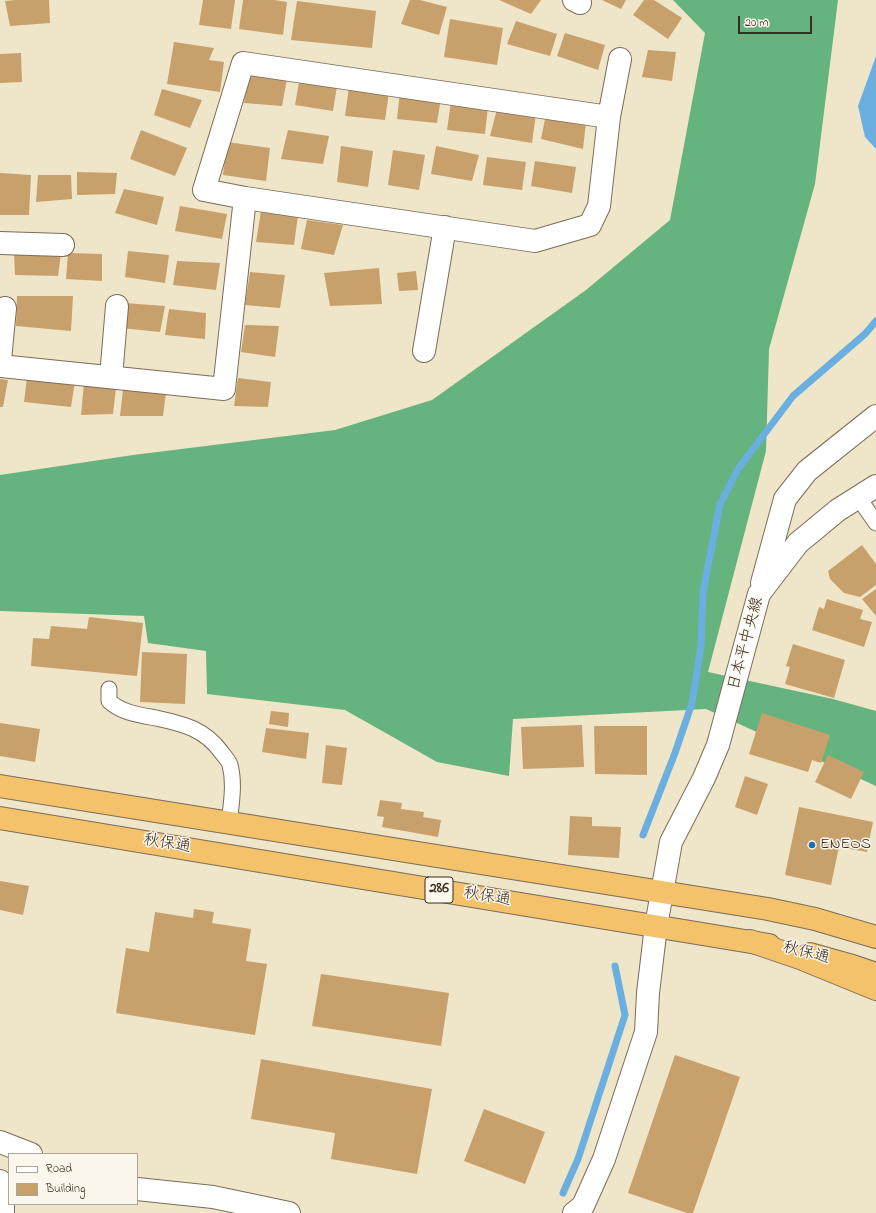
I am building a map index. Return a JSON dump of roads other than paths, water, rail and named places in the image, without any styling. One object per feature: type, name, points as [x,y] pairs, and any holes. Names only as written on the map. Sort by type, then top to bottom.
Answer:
[{"type":"highway","name":"秋保通","points":[[0,786],[229,824],[768,909],[815,919],[870,935]]},
{"type":"highway","name":"秋保通","points":[[0,818],[750,941],[801,952],[876,974]]},
{"type":"highway","points":[[750,941],[800,958],[876,989]]},
{"type":"street","points":[[609,117],[243,63],[204,190],[245,198],[534,241],[590,225],[598,206],[609,117],[620,59]]},
{"type":"street","points":[[0,366],[224,389],[245,198]]},
{"type":"street","points":[[424,351],[445,228]]},
{"type":"street","points":[[0,243],[63,245]]},
{"type":"street","points":[[111,378],[117,306]]},
{"type":"street","points":[[0,360],[5,308]]},
{"type":"street","points":[[759,594],[785,499],[807,471],[876,416]]},
{"type":"street","name":"日本平中央線","points":[[574,1213],[583,1206],[604,1159],[646,1032],[648,993],[656,926],[671,842],[704,778],[718,745],[759,594],[798,543],[838,510],[867,491]]},
{"type":"street","points":[[0,1142],[28,1153]]},
{"type":"street","points":[[0,1181],[3,1184],[3,1213]]},
{"type":"street","points":[[138,1189],[213,1197],[289,1213]]},
{"type":"lane","points":[[867,491],[876,523]]},
{"type":"lane","points":[[109,689],[108,701],[117,708],[135,714],[181,723],[197,729],[216,745],[230,764],[232,787],[229,824]]},
{"type":"water","points":[[876,56],[876,149],[865,137],[858,106]]},
{"type":"waterway","points":[[643,835],[675,753],[692,703],[701,645],[703,592],[720,504],[738,469],[793,396],[865,334],[876,321]]},
{"type":"waterway","points":[[563,1193],[578,1159],[625,1015],[615,966]]},
{"type":"place","name":"ENEOS","points":[[812,845]]}]
